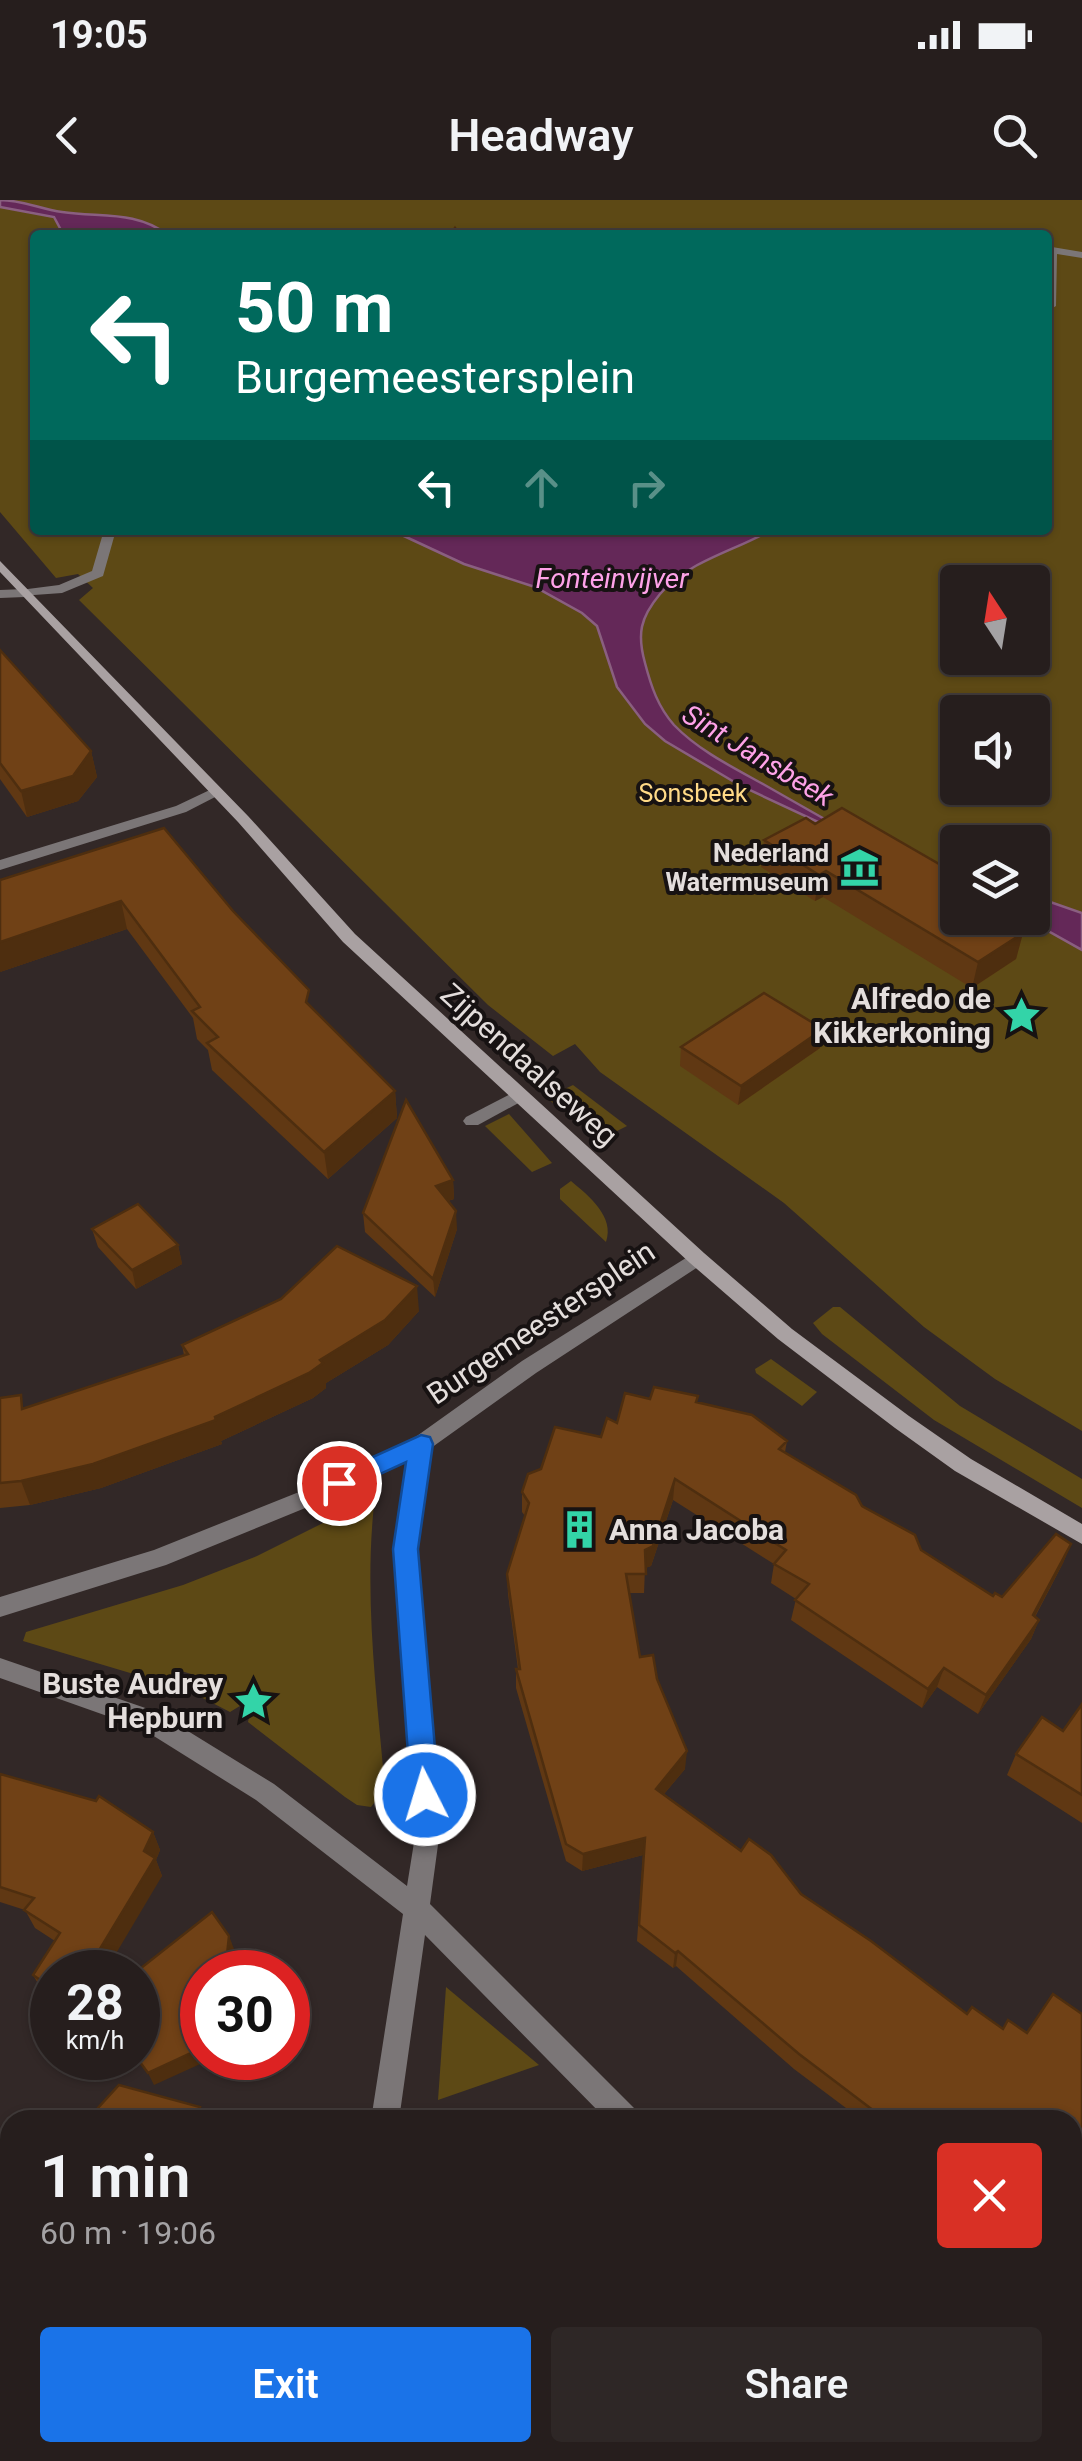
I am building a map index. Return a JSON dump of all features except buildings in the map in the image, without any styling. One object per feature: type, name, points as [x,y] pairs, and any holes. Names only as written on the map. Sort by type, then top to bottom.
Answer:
[{"type":"main road","name":"Zijpendaalseweg","points":[[0,564],[350,938],[698,1258],[784,1334],[902,1422],[963,1465],[1082,1535]]},
{"type":"street","points":[[1052,250],[1082,255]]},
{"type":"street","points":[[0,594],[62,589],[98,572],[109,535]]},
{"type":"street","points":[[0,866],[181,809],[214,792]]},
{"type":"street","points":[[472,1121],[518,1096]]},
{"type":"street","name":"Burgemeestersplein","points":[[0,1608],[158,1558],[312,1496],[421,1444],[530,1367],[698,1258]]},
{"type":"street","name":"Burgemeestersplein","points":[[386,2110],[428,1830],[406,1549],[421,1444]]},
{"type":"street","points":[[0,1668],[148,1720],[266,1792],[416,1908],[616,2110]]},
{"type":"green space","name":"Sonsbeek","points":[[0,200],[1082,200],[1082,1431],[995,1379],[924,1327],[784,1203],[600,1072],[575,1044],[553,1056],[488,1005],[79,600],[93,588],[78,574],[56,578],[0,512]]},
{"type":"green space","points":[[573,1085],[627,1126],[603,1138],[546,1098]]},
{"type":"green space","points":[[509,1114],[552,1163],[532,1172],[485,1126]]},
{"type":"green space","points":[[571,1181],[604,1216],[606,1242],[560,1199],[560,1189]]},
{"type":"green space","points":[[833,1307],[840,1307],[960,1406],[1082,1479],[1082,1508],[934,1420],[822,1334],[813,1323]]},
{"type":"green space","points":[[771,1359],[817,1392],[802,1406],[756,1373],[755,1369]]},
{"type":"green space","points":[[365,1502],[374,1505],[371,1612],[385,1789],[371,1807],[357,1805],[345,1797],[248,1722],[253,1698],[230,1712],[193,1693],[201,1677],[178,1670],[167,1684],[23,1641],[26,1632],[183,1585],[257,1556]]},
{"type":"green space","points":[[446,1987],[539,2065],[438,2100]]},
{"type":"water","points":[[0,200],[16,201],[62,212],[130,218],[160,230],[61,230],[54,217],[0,207]]},
{"type":"water","name":"Fonteinvijver","points":[[402,535],[761,535],[684,573],[653,603],[641,635],[653,688],[674,725],[705,750],[889,855],[741,786],[665,741],[645,724],[617,687],[597,626],[582,613],[535,587],[464,564]]},
{"type":"water","points":[[1050,902],[1082,913],[1082,950],[1050,932]]},
{"type":"place","name":"Nederland Watermuseum","points":[[859,867]]},
{"type":"place","name":"Alfredo de Kikkerkoning","points":[[1021,1016]]},
{"type":"place","name":"Anna Jacoba","points":[[579,1530]]},
{"type":"place","name":"Buste Audrey Hepburn","points":[[253,1701]]},
{"type":"route","points":[[339,1483],[421,1444],[406,1549],[425,1795]]},
{"type":"water label","name":"Sint Jansbeek","points":[[758,755]]}]
